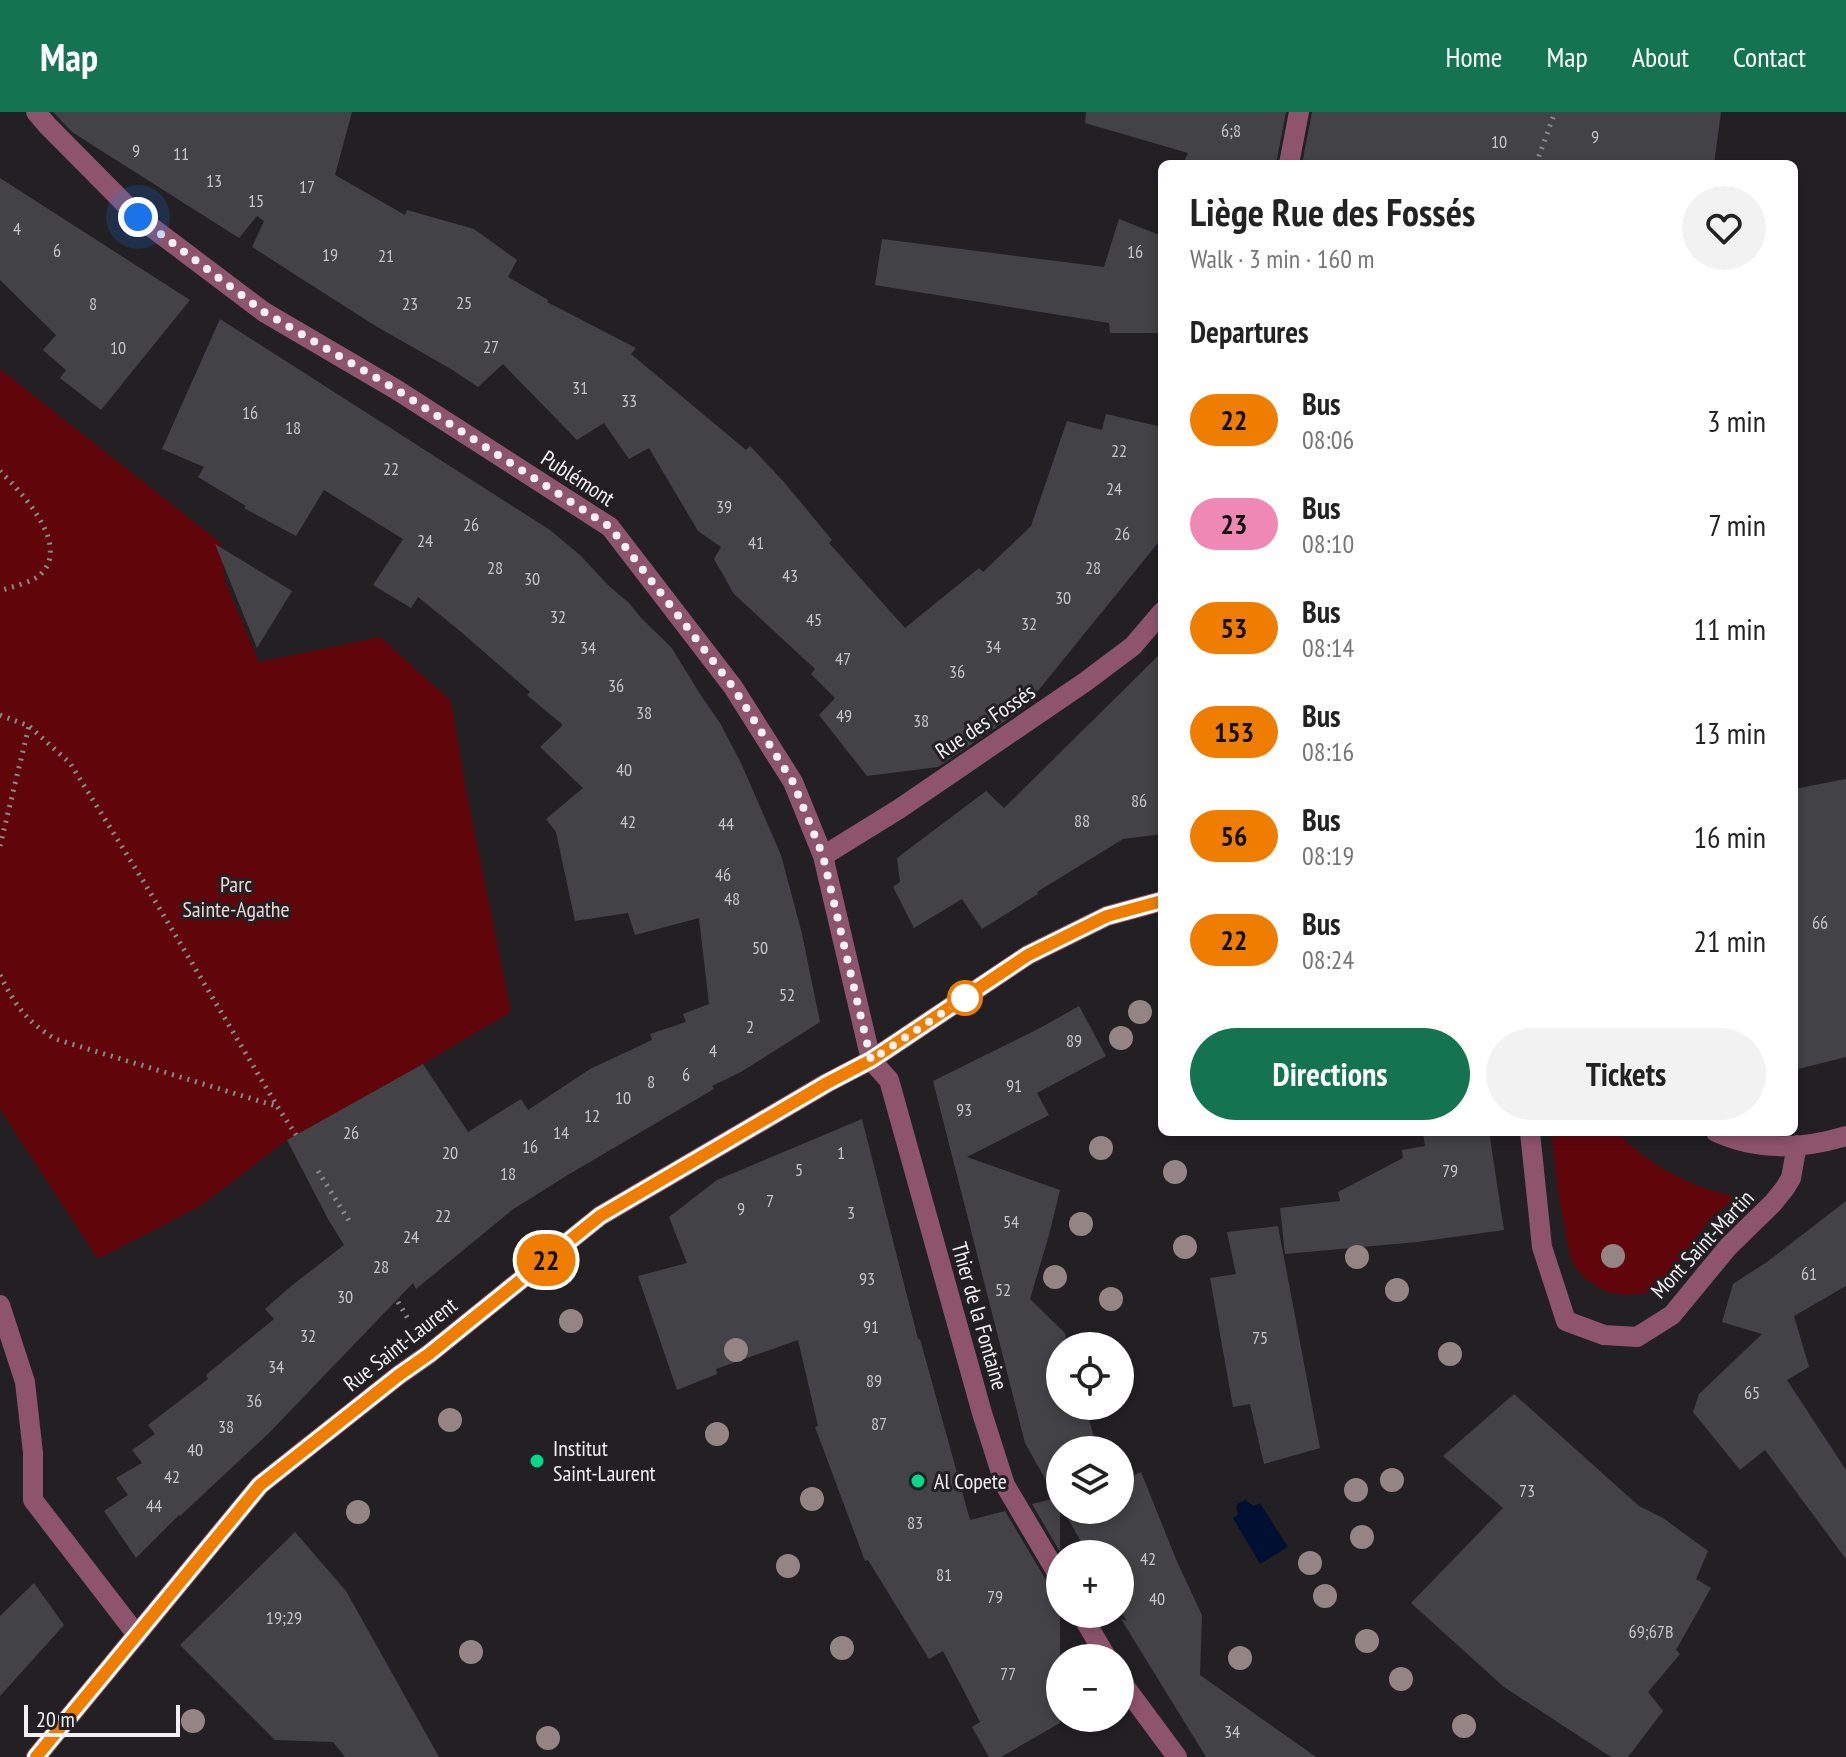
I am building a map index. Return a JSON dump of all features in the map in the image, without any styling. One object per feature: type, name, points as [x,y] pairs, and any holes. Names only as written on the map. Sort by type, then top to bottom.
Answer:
[{"type":"street","name":"Publémont","points":[[36,112],[138,217],[264,312],[397,390],[610,527],[733,687],[793,782],[823,856],[871,1060]]},
{"type":"street","points":[[1290,160],[1299,112]]},
{"type":"street","name":"Rue des Fossés","points":[[823,856],[899,809],[1085,682],[1133,646],[1158,617]]},
{"type":"street","points":[[871,1060],[1028,955],[1107,916],[1158,902]]},
{"type":"street","name":"Thier de la Fontaine","points":[[871,1060],[889,1080],[1005,1485],[1046,1554]]},
{"type":"street","name":"Rue Saint-Laurent","points":[[36,1757],[260,1485],[600,1216],[871,1060]]},
{"type":"street","name":"Mont Saint-Martin","points":[[1530,1136],[1542,1247],[1566,1321],[1604,1335],[1637,1337],[1672,1315],[1728,1247],[1773,1203],[1791,1178],[1797,1145]]},
{"type":"street","points":[[1724,1136],[1774,1146],[1819,1144],[1846,1136]]},
{"type":"street","points":[[0,1305],[25,1382],[33,1453],[33,1500],[137,1635]]},
{"type":"street","points":[[1134,1699],[1177,1757]]},
{"type":"path","points":[[1537,160],[1555,112]]},
{"type":"path","points":[[0,471],[26,497],[51,546],[48,563],[40,576],[0,591]]},
{"type":"path","points":[[0,715],[29,726],[70,763],[296,1135]]},
{"type":"path","points":[[0,846],[29,726]]},
{"type":"path","points":[[0,975],[12,1001],[36,1027],[55,1039],[277,1106]]},
{"type":"path","points":[[318,1171],[351,1224]]},
{"type":"green space","name":"Parc Sainte-Agathe","points":[[0,369],[221,543],[225,581],[259,662],[380,637],[451,701],[511,1012],[287,1140],[202,1205],[98,1259],[0,1109]]},
{"type":"green space","points":[[1551,1136],[1621,1136],[1669,1172],[1733,1199],[1712,1217],[1696,1237],[1674,1280],[1646,1293],[1626,1295],[1604,1291],[1583,1277],[1571,1260]]},
{"type":"water","points":[[1245,1500],[1254,1506],[1260,1503],[1288,1547],[1260,1564],[1233,1518],[1238,1515],[1237,1504]]},
{"type":"building","points":[[53,112],[352,112],[335,175],[405,215],[407,210],[474,229],[517,260],[508,277],[547,302],[636,348],[631,354],[746,450],[750,446],[832,540],[829,543],[905,628],[979,568],[983,572],[1031,526],[1067,421],[1102,430],[1106,414],[1158,426],[1158,543],[1024,708],[938,767],[867,776],[819,715],[835,698],[811,674],[815,669],[734,594],[714,559],[721,547],[698,531],[649,448],[629,459],[604,423],[577,440],[503,364],[478,387],[252,247],[264,221],[257,216],[239,238],[72,132]]},
{"type":"building","points":[[1086,112],[1286,112],[1277,160],[1185,160],[1188,153],[1085,123]]},
{"type":"building","points":[[1312,112],[1721,112],[1715,160],[1303,160]]},
{"type":"building","points":[[0,178],[190,300],[101,410],[60,378],[66,370],[43,350],[56,335],[0,280]]},
{"type":"building","points":[[1119,219],[1158,234],[1158,333],[1110,333],[1109,323],[875,285],[882,239],[1104,267]]},
{"type":"building","points":[[220,319],[550,530],[581,556],[671,647],[720,723],[781,855],[802,934],[820,1022],[512,1210],[416,1289],[413,1283],[269,1433],[136,1558],[104,1511],[128,1495],[116,1478],[142,1463],[132,1450],[155,1434],[148,1425],[208,1379],[206,1375],[274,1319],[265,1309],[344,1245],[287,1140],[423,1064],[468,1132],[521,1099],[528,1110],[590,1069],[652,1040],[650,1034],[686,1022],[683,1014],[709,1004],[699,918],[635,935],[628,913],[575,921],[556,832],[546,819],[583,788],[540,747],[563,725],[527,695],[530,692],[418,597],[411,608],[373,585],[403,539],[324,490],[296,536],[244,508],[246,506],[198,477],[204,467],[162,449]]},
{"type":"building","points":[[215,544],[292,591],[257,648]]},
{"type":"building","points":[[1158,656],[1158,835],[1123,839],[982,929],[962,899],[914,928],[893,887],[900,882],[897,858],[986,791],[1004,808]]},
{"type":"building","points":[[1846,779],[1846,1057],[1798,1069],[1798,788]]},
{"type":"building","points":[[1079,1006],[1106,1056],[1037,1093],[1049,1115],[967,1157],[1060,1190],[1030,1299],[1064,1332],[1046,1332],[1046,1420],[1089,1420],[1094,1436],[1046,1436],[1046,1480],[1025,1443],[933,1081]]},
{"type":"building","points":[[862,1119],[918,1339],[970,1520],[1005,1511],[1046,1580],[1046,1628],[1060,1628],[1060,1644],[1046,1644],[1046,1731],[1001,1757],[989,1757],[972,1727],[980,1722],[943,1651],[929,1659],[868,1560],[865,1561],[815,1427],[818,1426],[798,1340],[716,1369],[717,1374],[677,1390],[638,1276],[687,1263],[669,1217],[717,1180]]},
{"type":"building","points":[[1424,1136],[1490,1136],[1504,1230],[1417,1242],[1285,1254],[1280,1208],[1340,1201],[1338,1192],[1403,1158],[1402,1150],[1425,1146]]},
{"type":"building","points":[[1846,1201],[1846,1286],[1794,1316],[1809,1367],[1787,1380],[1846,1470],[1846,1559],[1765,1450],[1740,1470],[1693,1412],[1699,1394],[1762,1334],[1722,1322],[1733,1284]]},
{"type":"building","points":[[1278,1226],[1320,1448],[1264,1464],[1250,1404],[1233,1407],[1210,1278],[1236,1274],[1227,1232]]},
{"type":"building","points":[[1514,1394],[1639,1506],[1663,1518],[1708,1551],[1696,1579],[1711,1588],[1676,1650],[1680,1654],[1648,1692],[1663,1711],[1628,1757],[1611,1757],[1504,1687],[1411,1603],[1503,1508],[1443,1456]]},
{"type":"building","points":[[1141,1472],[1202,1615],[1200,1675],[1316,1757],[1206,1757],[1127,1628],[1134,1628],[1134,1540],[1080,1540],[1071,1524],[1134,1524],[1134,1475]]},
{"type":"building","points":[[1046,1500],[1046,1524],[1060,1524],[1060,1540],[1053,1540],[1032,1504]]},
{"type":"building","points":[[295,1532],[346,1591],[439,1757],[345,1757],[333,1742],[275,1740],[180,1645]]},
{"type":"building","points":[[34,1583],[64,1625],[0,1696],[0,1616]]},
{"type":"bus line","name":"22","points":[[36,1757],[260,1485],[600,1216],[871,1060],[1028,955],[1107,916],[1158,902]]},
{"type":"place","name":"Institut Saint-Laurent","points":[[537,1461]]},
{"type":"place","name":"Al Copete","points":[[918,1481]]},
{"type":"route","points":[[138,217],[264,312],[397,390],[610,527],[733,687],[793,782],[823,856],[871,1060],[965,998]]}]
